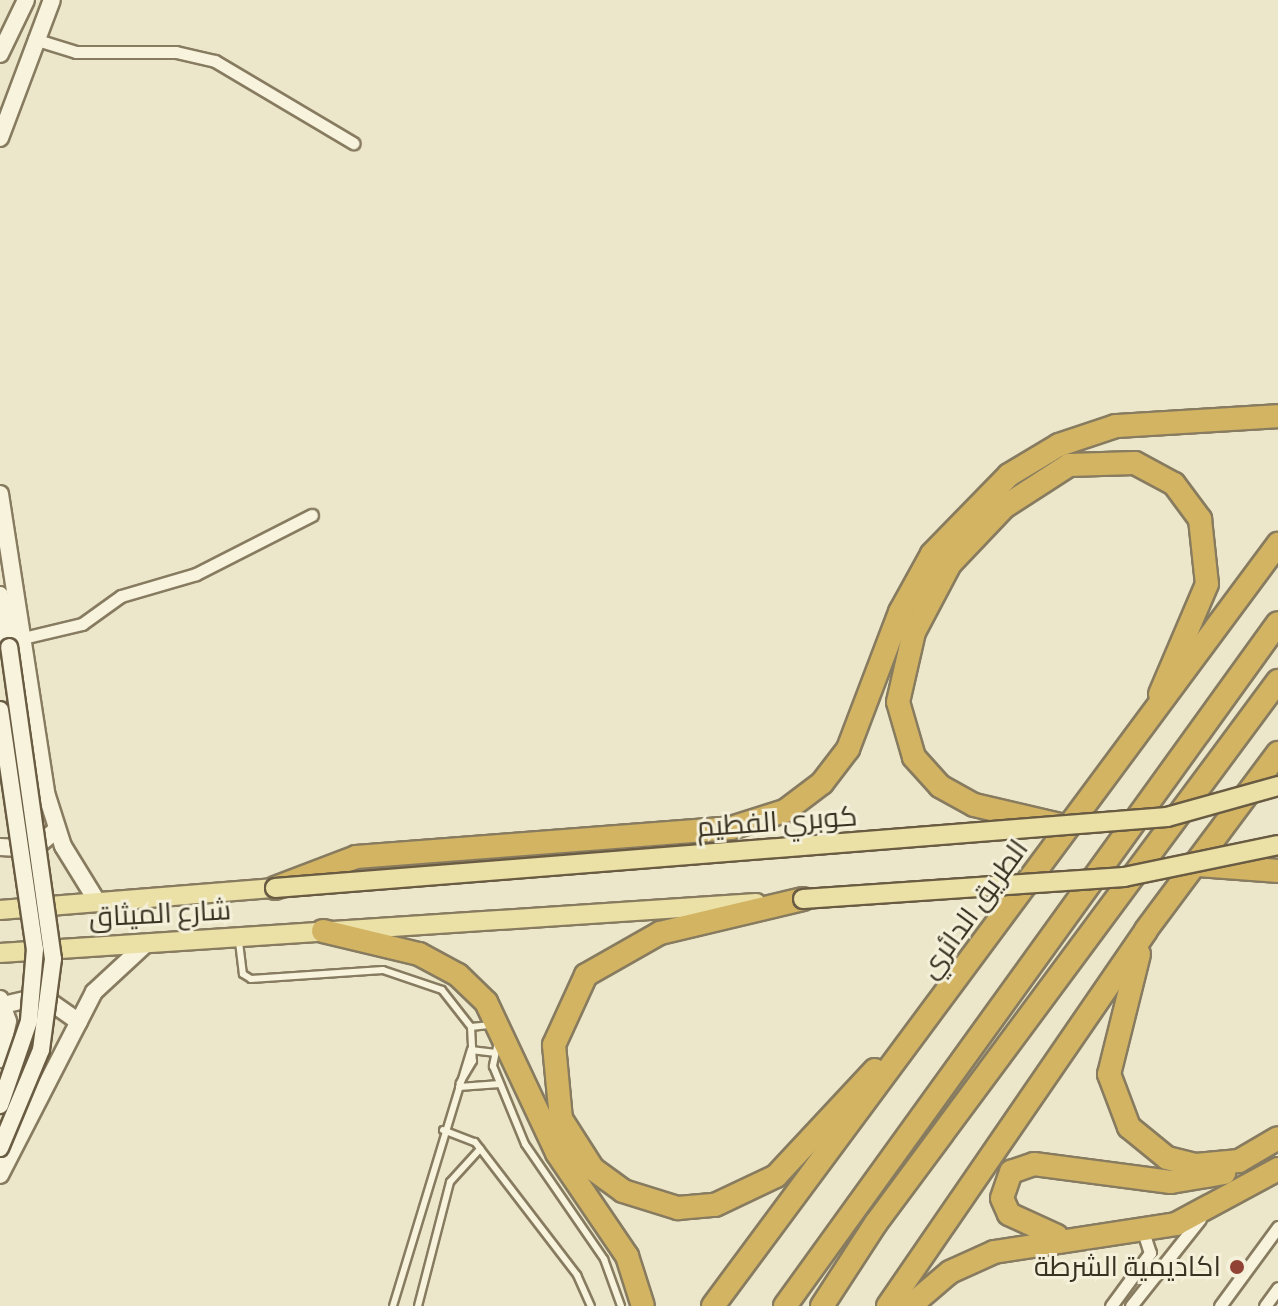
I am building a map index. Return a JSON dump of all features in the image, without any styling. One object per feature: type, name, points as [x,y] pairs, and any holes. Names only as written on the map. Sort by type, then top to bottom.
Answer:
[{"type":"highway","points":[[275,888],[356,857],[731,828],[785,811],[837,767],[915,582],[949,533],[998,484],[1059,445],[1116,426],[1278,416]]},
{"type":"highway","points":[[1060,825],[974,805],[926,773],[900,721],[904,663],[928,598],[996,515],[1069,465],[1135,463],[1189,500],[1210,562],[1200,605],[1150,721]]},
{"type":"highway","name":"الطريق الدائري","points":[[713,1306],[931,1017],[1278,544]]},
{"type":"highway","points":[[785,1306],[1278,623]]},
{"type":"highway","points":[[822,1306],[876,1223],[1278,681]]},
{"type":"highway","points":[[888,1306],[1146,930],[1278,753]]},
{"type":"highway","points":[[1199,865],[1278,871]]},
{"type":"highway","points":[[803,899],[660,933],[586,975],[565,1009],[552,1072],[561,1119],[593,1169],[657,1205],[695,1207],[740,1198],[796,1159],[931,1017]]},
{"type":"highway","points":[[1146,930],[1111,1051],[1120,1115],[1150,1148],[1184,1163],[1211,1166],[1252,1156]]},
{"type":"highway","points":[[323,931],[419,954],[486,1002],[557,1153],[627,1256],[643,1306]]},
{"type":"highway","points":[[1066,1239],[1009,1214],[1002,1198],[1011,1172],[1034,1164],[1191,1181],[1220,1176],[1278,1138]]},
{"type":"highway","points":[[910,1306],[969,1262],[1016,1245],[1143,1231],[1207,1212],[1278,1169]]},
{"type":"main road","points":[[0,54],[26,0]]},
{"type":"main road","points":[[0,138],[34,39],[52,0]]},
{"type":"main road","points":[[0,494],[53,959],[41,1050],[0,1148]]},
{"type":"main road","points":[[0,595],[16,642],[56,830],[98,903]]},
{"type":"main road","points":[[0,710],[35,949],[29,1021],[0,1105]]},
{"type":"main road","name":"كوبري الفطيم","points":[[275,888],[1167,817],[1278,786]]},
{"type":"main road","points":[[0,847],[34,849],[56,830]]},
{"type":"main road","points":[[323,931],[803,899],[1199,865],[1278,845]]},
{"type":"main road","name":"شارع الميثاق","points":[[0,910],[275,888]]},
{"type":"main road","name":"شارع الميثاق","points":[[0,953],[323,931]]},
{"type":"main road","points":[[0,1175],[79,1022],[110,972],[149,942]]},
{"type":"main road","points":[[0,1059],[7,1028],[2,1002],[42,996],[79,1022]]},
{"type":"street","points":[[34,39],[76,52],[176,52],[215,61],[353,143]]},
{"type":"street","points":[[16,642],[82,624],[121,596],[182,581],[312,515]]},
{"type":"street","points":[[1143,1231],[1150,1253],[1115,1301],[1130,1306],[1207,1212]]},
{"type":"street","points":[[1220,1306],[1278,1227]]},
{"type":"street","points":[[1265,1306],[1278,1288]]},
{"type":"lane","points":[[238,938],[247,979],[396,971],[442,990],[471,1027],[471,1069],[460,1085],[443,1130],[393,1306]]},
{"type":"lane","points":[[471,1027],[489,1024],[498,1041],[494,1053],[500,1084],[532,1159],[604,1259],[621,1306]]},
{"type":"lane","points":[[471,1050],[494,1053]]},
{"type":"lane","points":[[460,1085],[500,1084]]},
{"type":"lane","points":[[443,1130],[466,1134],[480,1149],[577,1275],[591,1306]]},
{"type":"lane","points":[[418,1306],[450,1182],[480,1149]]},
{"type":"place","name":"اكاديمية الشرطة","points":[[1237,1267]]}]
